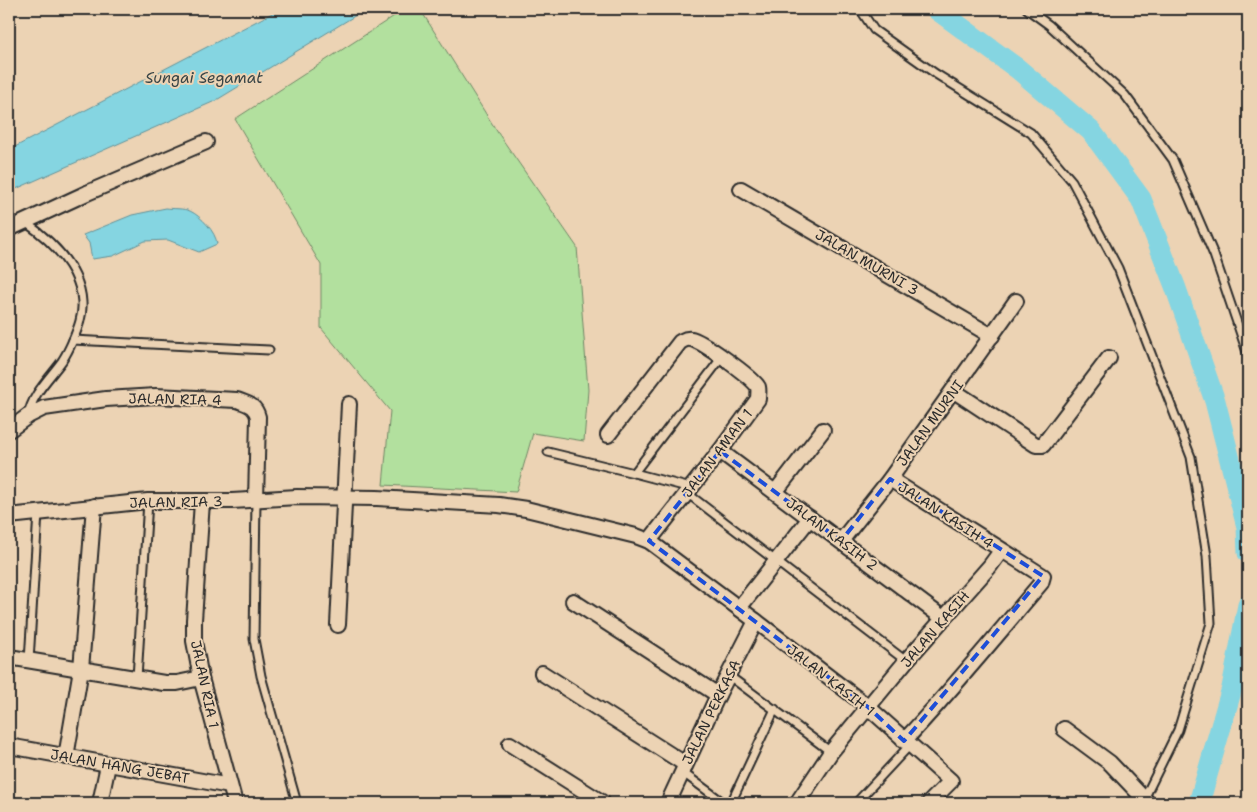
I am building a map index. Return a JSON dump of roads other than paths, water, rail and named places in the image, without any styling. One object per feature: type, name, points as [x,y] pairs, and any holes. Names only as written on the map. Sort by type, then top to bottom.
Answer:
[{"type":"street","points":[[9,229],[206,142]]},
{"type":"street","name":"JALAN MURNI 3","points":[[741,189],[992,336]]},
{"type":"street","name":"JALAN MURNI","points":[[841,541],[954,391],[1016,301]]},
{"type":"street","name":"JALAN AMAN 1","points":[[608,435],[680,342],[687,338],[694,339],[722,357],[754,382],[759,389],[758,399],[720,451],[649,541]]},
{"type":"street","points":[[954,391],[1036,445],[1043,445],[1109,358]]},
{"type":"street","name":"JALAN RIA 4","points":[[9,430],[28,416],[44,408],[106,399],[156,396],[237,400],[250,404],[256,409],[258,417],[256,500]]},
{"type":"street","points":[[338,625],[349,404]]},
{"type":"street","points":[[776,491],[823,430]]},
{"type":"street","name":"JALAN KASIH 2","points":[[720,451],[944,618]]},
{"type":"street","name":"JALAN KASIH 4","points":[[890,478],[1001,551],[1043,576],[1041,583],[907,743]]},
{"type":"street","name":"JALAN RIA 3","points":[[9,516],[148,501],[202,502],[297,497],[344,497],[508,506],[636,536],[649,541]]},
{"type":"street","name":"JALAN RIA 1","points":[[202,502],[194,641],[201,678],[235,803]]},
{"type":"street","points":[[66,757],[81,669],[94,506]]},
{"type":"street","points":[[739,608],[810,518]]},
{"type":"street","name":"JALAN KASIH 1","points":[[649,541],[868,707],[951,781],[929,803]]},
{"type":"street","name":"JALAN KASIH","points":[[797,803],[831,752],[906,661],[1001,551]]},
{"type":"street","points":[[573,601],[718,695]]},
{"type":"street","name":"JALAN PERKASA","points":[[668,803],[718,695],[756,621]]},
{"type":"street","points":[[9,657],[170,683],[201,678]]},
{"type":"street","points":[[542,673],[684,768]]},
{"type":"street","points":[[1064,728],[1110,763],[1146,801]]},
{"type":"street","points":[[510,744],[603,803]]},
{"type":"street","name":"JALAN HANG JEBAT","points":[[9,746],[230,786]]},
{"type":"street","points":[[100,803],[108,765]]},
{"type":"lane","points":[[860,9],[874,30],[936,74],[1032,133],[1072,181],[1118,268],[1191,457],[1207,556],[1211,623],[1178,730],[1146,801]]},
{"type":"lane","points":[[1027,9],[1049,26],[1125,95],[1173,160],[1214,255],[1248,355]]},
{"type":"lane","points":[[25,222],[45,236],[74,272],[82,304],[80,320],[73,340],[63,360],[36,395],[29,408],[28,416]]},
{"type":"lane","points":[[73,340],[269,350]]},
{"type":"lane","points":[[634,473],[722,357]]},
{"type":"lane","points":[[548,452],[634,473],[689,490],[906,661]]},
{"type":"lane","points":[[256,500],[254,639],[261,676],[297,803]]},
{"type":"lane","points":[[137,678],[148,501]]},
{"type":"lane","points":[[29,661],[38,513]]},
{"type":"lane","points":[[728,675],[831,752]]},
{"type":"lane","points":[[731,803],[775,709]]},
{"type":"lane","points":[[856,803],[907,743]]},
{"type":"lane","points":[[684,768],[724,803]]},
{"type":"water","name":"Sungai Segamat","points":[[280,9],[366,9],[215,101],[9,192],[9,150]]},
{"type":"water","points":[[166,208],[184,209],[194,213],[203,220],[214,234],[217,244],[199,252],[168,240],[145,241],[113,256],[92,259],[89,243],[83,235],[132,215]]},
{"type":"waterway","points":[[936,9],[1018,69],[1091,131],[1141,199],[1175,286],[1215,401],[1247,527],[1248,553]]},
{"type":"waterway","points":[[1199,803],[1232,688],[1248,605]]}]
